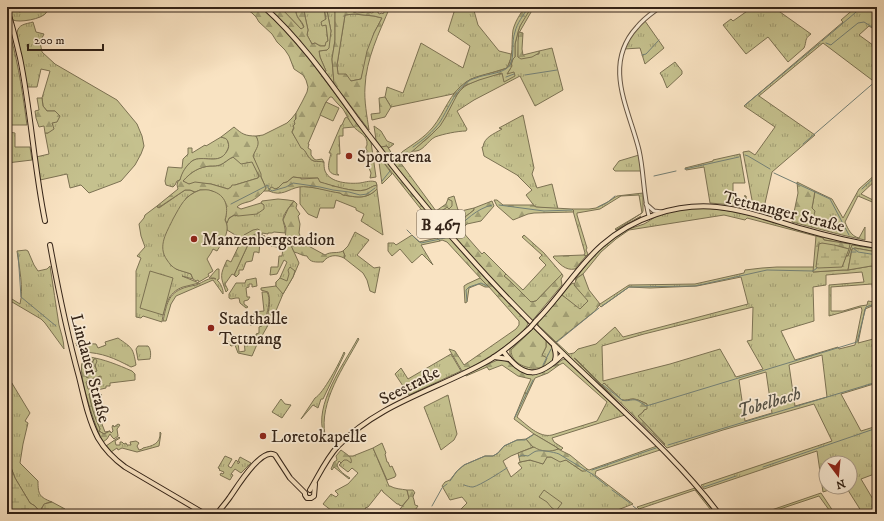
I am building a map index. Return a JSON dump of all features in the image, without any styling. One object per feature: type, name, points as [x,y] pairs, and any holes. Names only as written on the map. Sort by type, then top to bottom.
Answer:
[{"type":"main road","name":"B 467","points":[[264,7],[286,28],[306,51],[383,154],[466,254],[554,346],[660,447],[699,489],[719,514]]},
{"type":"main road","points":[[7,10],[15,37],[24,81],[45,221]]},
{"type":"main road","name":"Tettnanger Straße","points":[[530,328],[554,302],[582,266],[601,246],[620,232],[649,216],[664,212],[693,207],[709,206],[725,208],[752,214],[827,236],[877,246]]},
{"type":"main road","name":"Lindauer Straße","points":[[50,245],[71,350],[89,416],[99,440],[114,459],[125,468],[204,514]]},
{"type":"main road","name":"Seestraße","points":[[217,514],[246,473],[260,459],[270,453],[275,455],[290,478],[300,489],[309,491],[324,465],[335,450],[354,432],[370,420],[405,400],[472,369],[494,357],[530,328]]},
{"type":"main road","points":[[554,346],[556,355],[554,362]]},
{"type":"main road","points":[[503,351],[521,369],[532,372],[544,370],[563,354]]},
{"type":"main road","points":[[494,357],[510,359]]},
{"type":"street","points":[[649,216],[640,155],[623,100],[619,69],[623,50],[631,34],[660,7]]},
{"type":"street","points":[[646,203],[654,211],[664,212]]},
{"type":"green space","points":[[8,7],[17,7],[19,12],[40,7],[47,7],[47,10],[44,15],[35,19],[16,21],[13,20]]},
{"type":"green space","points":[[244,7],[261,7],[284,30],[310,60],[371,142],[376,177],[370,178],[371,173],[369,168],[366,166],[369,162],[369,155],[366,154],[366,138],[353,126],[343,109],[332,97],[330,97],[326,102],[308,144],[308,148],[311,150],[311,155],[314,159],[322,159],[324,162],[312,160],[301,148],[292,132],[295,124],[294,121],[296,119],[296,113],[307,92],[308,87],[306,80],[303,75],[294,69],[289,56],[272,34],[252,13]]},
{"type":"green space","points":[[267,7],[280,7],[301,29],[304,27],[297,16],[296,7],[303,7],[308,30],[307,35],[312,44],[315,43],[320,46],[325,46],[326,42],[328,41],[326,25],[322,26],[321,22],[326,19],[324,7],[328,7],[327,11],[331,31],[329,48],[327,50],[319,51],[326,71],[325,72],[292,32]]},
{"type":"green space","points":[[280,7],[296,7],[297,17],[304,28],[301,29]]},
{"type":"green space","points":[[303,7],[324,7],[328,41],[325,46],[320,46],[315,43],[312,44],[307,35],[308,30]]},
{"type":"green space","points":[[328,7],[335,7],[335,40],[332,59],[334,84],[325,72],[326,71],[319,51],[327,50],[331,31],[327,11]]},
{"type":"green space","points":[[335,7],[352,7],[353,12],[357,13],[372,13],[375,11],[379,14],[383,14],[387,7],[390,7],[370,56],[366,77],[365,98],[369,130],[334,84],[332,59],[335,40]],"holes":[[[354,14],[382,18],[367,51],[361,79],[351,81],[346,74],[338,74],[337,65],[345,15]]]},
{"type":"green space","points":[[454,7],[473,7],[478,25],[499,51],[511,54],[507,68],[471,79],[453,94],[391,107],[385,97],[387,87],[403,93],[421,43],[463,68],[470,46],[448,31],[455,9]]},
{"type":"green space","points":[[525,7],[531,8],[520,26],[515,44],[515,57],[507,74],[514,72],[515,76],[504,82],[502,73],[464,86],[458,93],[440,126],[400,162],[436,211],[446,204],[448,199],[452,201],[452,206],[449,209],[447,207],[441,212],[444,217],[443,212],[446,211],[448,226],[451,229],[456,228],[465,217],[474,210],[474,208],[492,201],[494,206],[481,221],[467,224],[461,230],[482,254],[484,252],[506,274],[504,276],[531,302],[536,301],[562,274],[562,285],[532,321],[451,233],[402,176],[381,147],[387,146],[396,160],[402,152],[430,131],[455,92],[466,82],[476,77],[507,68],[511,54],[513,30]]},
{"type":"green space","points":[[530,7],[534,7],[519,33],[518,57],[539,54],[539,51],[552,48],[563,90],[535,106],[520,76],[474,100],[457,111],[467,129],[466,131],[435,137],[422,149],[412,151],[436,130],[456,96],[464,87],[483,78],[498,74],[507,74],[515,57],[515,44],[520,26]]},
{"type":"green space","points":[[753,7],[773,7],[811,34],[806,39],[804,48],[788,62],[768,37],[746,54],[723,25],[731,19],[733,21]]},
{"type":"green space","points":[[856,7],[877,7],[877,31],[869,26],[859,35],[877,48],[876,83],[823,43],[759,96],[815,135],[772,172],[763,212],[761,213],[751,208],[752,200],[743,152],[749,151],[755,155],[775,127],[744,106],[843,22],[841,20]]},
{"type":"green space","points":[[354,14],[382,18],[374,33],[361,79],[351,81],[338,74],[337,65],[345,15]]},
{"type":"green space","points":[[645,21],[664,48],[645,64],[640,48],[624,49],[631,35]]},
{"type":"green space","points":[[33,22],[36,32],[44,34],[40,42],[42,52],[55,64],[117,100],[137,124],[144,146],[135,165],[121,181],[89,193],[81,185],[70,188],[67,174],[40,180],[36,157],[49,154],[45,133],[48,133],[55,111],[47,111],[43,106],[42,98],[50,71],[41,69],[37,87],[27,87],[17,33],[21,26]]},
{"type":"green space","points":[[519,32],[523,33],[523,55],[539,51],[539,53],[532,57],[521,59],[518,57]]},
{"type":"green space","points":[[7,38],[11,38],[14,49],[27,125],[9,125],[8,132],[15,133],[15,147],[30,147],[32,160],[7,163]]},
{"type":"green space","points":[[675,62],[682,71],[682,74],[667,88],[660,73]]},
{"type":"green space","points":[[385,97],[391,107],[385,117],[372,120],[371,114],[380,113],[379,98]]},
{"type":"green space","points":[[37,98],[42,98],[43,106],[47,111],[55,111],[60,116],[57,122],[52,123],[54,129],[48,133],[45,133],[44,126],[39,127],[36,118],[35,111],[39,110]]},
{"type":"green space","points":[[326,102],[339,108],[333,121],[320,115]]},
{"type":"green space","points":[[296,113],[295,124],[292,132],[301,147],[312,160],[324,162],[327,175],[335,180],[345,183],[372,181],[376,182],[377,185],[360,191],[319,182],[318,178],[293,177],[278,188],[272,188],[269,189],[269,191],[264,191],[266,188],[253,156],[257,144],[256,136],[263,135],[287,123]]},
{"type":"green space","points":[[523,115],[534,168],[532,174],[537,188],[552,184],[558,209],[535,207],[526,195],[532,190],[517,175],[484,156],[482,147],[487,138],[502,129],[499,128]]},
{"type":"green space","points":[[347,117],[354,127],[343,128],[343,136],[339,136],[340,154],[337,154],[337,174],[339,175],[331,173],[329,170],[331,153],[329,153],[341,125]]},
{"type":"green space","points":[[374,126],[381,131],[387,141],[394,144],[389,148],[387,146],[381,147],[376,140]]},
{"type":"green space","points":[[234,127],[244,134],[256,136],[258,144],[253,156],[266,188],[255,199],[237,207],[241,209],[261,203],[264,205],[264,209],[257,214],[234,215],[229,218],[227,223],[225,220],[226,216],[221,197],[212,191],[200,190],[195,192],[185,190],[158,208],[157,206],[178,189],[178,181],[180,180],[184,169],[192,161],[196,159],[215,159],[224,155],[228,150],[229,144],[226,139],[221,137]],"holes":[[[233,157],[241,164],[252,162],[259,176],[258,178],[232,185],[228,189],[211,184],[195,182],[189,184],[183,181],[199,169],[220,165]]]},
{"type":"green space","points":[[221,137],[226,139],[229,144],[224,155],[216,159],[196,159],[192,161],[185,169],[180,180],[177,181],[173,187],[166,185],[165,181],[168,167],[182,168],[183,159],[188,154],[188,148],[192,148],[192,153]]},
{"type":"green space","points":[[377,151],[528,324],[524,330],[509,344],[464,371],[462,371],[449,349],[455,351],[464,365],[516,329],[519,325],[519,321],[447,242],[442,240],[440,241],[437,238],[443,237],[378,155]]},
{"type":"green space","points":[[740,154],[745,183],[733,183],[732,193],[734,201],[745,202],[746,196],[746,200],[744,206],[710,203],[704,167],[686,170],[685,168]]},
{"type":"green space","points":[[378,155],[392,174],[382,184]]},
{"type":"green space","points":[[639,155],[641,171],[615,171],[613,169],[619,161]]},
{"type":"green space","points":[[233,157],[243,163],[252,161],[259,176],[258,178],[235,185],[228,189],[211,184],[188,184],[183,181],[198,169],[220,165]]},
{"type":"green space","points":[[877,173],[877,179],[861,194],[877,202],[877,204],[858,196],[845,222],[852,234],[859,238],[865,227],[865,240],[811,227],[814,212],[812,208],[815,191],[832,199],[843,218],[859,189]]},
{"type":"green space","points":[[293,177],[301,179],[318,178],[320,182],[349,190],[360,191],[377,185],[377,189],[369,195],[361,197],[343,195],[340,193],[308,187],[299,187],[281,193],[269,191],[270,188],[278,188]]},
{"type":"green space","points":[[797,182],[815,191],[812,208],[815,211],[811,227],[792,222],[798,193]]},
{"type":"green space","points":[[300,186],[317,188],[357,197],[369,195],[377,189],[383,235],[361,221],[364,214],[356,210],[356,208],[336,200],[334,208],[320,208],[317,218],[308,214],[300,204]]},
{"type":"green space","points":[[185,190],[195,192],[186,198],[176,269],[191,274],[193,279],[182,276],[199,283],[178,289],[170,296],[164,311],[162,322],[143,316],[141,318],[136,317],[136,271],[141,258],[137,256],[145,247],[139,224],[145,215],[157,206],[159,208]]},
{"type":"green space","name":"Manzenbergstadion","points":[[200,190],[210,190],[217,193],[225,202],[227,211],[225,220],[227,224],[227,232],[217,251],[213,249],[207,259],[213,271],[208,274],[209,276],[199,282],[198,280],[196,281],[193,279],[191,274],[176,269],[171,265],[164,255],[163,244],[168,229],[181,205],[190,195]]},
{"type":"green space","points":[[643,193],[642,213],[639,195],[621,196],[600,209],[577,213],[588,254],[586,256],[584,255],[585,253],[572,209],[596,208],[617,196]]},
{"type":"green space","points":[[454,196],[458,210],[461,211],[474,208],[474,210],[465,217],[456,229],[451,229],[442,214],[442,210],[446,208],[450,200],[448,198]]},
{"type":"green space","points":[[278,199],[294,201],[287,210],[283,219],[285,233],[262,233],[262,235],[265,236],[264,240],[260,241],[259,253],[254,252],[252,261],[246,262],[243,270],[239,270],[239,274],[236,277],[234,275],[252,236],[260,230],[244,235],[242,239],[227,230],[228,221],[234,215],[264,205],[261,203],[262,201]]},
{"type":"green space","points":[[494,200],[497,200],[503,205],[533,205],[536,207],[572,209],[574,211],[534,213],[513,220],[497,206]]},
{"type":"green space","points":[[294,201],[297,204],[296,208],[300,214],[298,216],[300,224],[299,233],[303,243],[325,255],[343,251],[345,256],[344,258],[332,256],[323,262],[314,262],[307,256],[294,252],[290,243],[285,242],[286,228],[283,220]]},
{"type":"green space","points":[[697,208],[741,213],[814,234],[877,247],[877,249],[852,245],[848,256],[846,256],[849,244],[824,240],[823,238],[747,218],[745,220],[724,215],[629,230],[601,252],[583,274],[577,278],[576,281],[575,279],[593,257],[618,234],[644,224],[662,214],[677,210]]},
{"type":"green space","points":[[642,213],[616,230],[615,229]]},
{"type":"green space","points":[[641,216],[617,232],[616,230]]},
{"type":"green space","points":[[258,229],[260,231],[252,236],[234,275],[232,274],[225,284],[228,290],[226,292],[222,276],[227,260],[231,262],[244,235]]},
{"type":"green space","points":[[355,232],[369,240],[357,255],[374,268],[380,267],[375,293],[370,291],[363,273],[344,258],[345,256],[343,251],[348,246]]},
{"type":"green space","points":[[412,235],[419,242],[437,238],[440,241],[421,245],[433,265],[422,254],[412,263],[400,249],[392,256],[388,251],[388,243],[394,243],[396,245]]},
{"type":"green space","points":[[524,235],[544,253],[562,274],[536,301],[531,302],[504,276],[506,274],[523,290],[546,265],[539,258],[542,255],[522,237]]},
{"type":"green space","points":[[816,236],[823,238],[824,240],[850,244],[849,249],[834,245],[842,267],[852,245],[877,249],[877,252],[855,248],[852,249],[848,270],[813,272]]},
{"type":"green space","points":[[285,242],[290,243],[299,263],[272,320],[259,341],[256,334],[259,333],[259,327],[262,326],[262,323],[252,324],[251,326],[250,320],[267,318],[269,295],[268,292],[261,290],[261,288],[276,286],[276,282],[279,280],[287,262],[284,260],[277,274],[270,275],[271,267],[278,267],[279,256],[282,256],[283,248],[271,246],[272,244],[282,244]]},
{"type":"green space","points":[[822,243],[849,249],[842,267],[816,267],[819,244]]},
{"type":"green space","points":[[855,248],[877,252],[877,265],[848,270],[852,249]]},
{"type":"green space","points":[[17,251],[28,251],[38,271],[47,269],[50,266],[64,349],[41,319],[7,299],[7,296],[20,304],[21,284]]},
{"type":"green space","points":[[554,256],[586,256],[575,269],[568,269],[562,266],[553,257]]},
{"type":"green space","points":[[877,265],[877,304],[865,309],[858,343],[877,338],[877,383],[841,394],[861,431],[877,426],[877,473],[861,479],[877,506],[877,514],[863,514],[851,495],[858,495],[858,455],[818,455],[818,458],[817,451],[704,489],[701,485],[832,441],[814,404],[667,448],[664,445],[665,444],[638,416],[643,412],[647,404],[635,399],[622,400],[604,383],[602,385],[574,358],[626,411],[536,325],[538,324],[569,354],[574,353],[578,349],[596,344],[615,327],[623,337],[748,304],[741,277],[697,286],[650,288],[629,287],[601,307],[599,305],[629,285],[695,284],[744,273],[745,270],[762,268],[814,267],[813,272],[848,270]],"holes":[[[862,272],[864,282],[829,285],[829,316],[861,307],[862,310],[855,345],[839,349],[838,347],[795,360],[781,331],[814,321],[813,287],[826,285],[826,275]],[[872,284],[874,302],[868,301],[867,305],[843,311],[831,311],[831,287]],[[753,307],[752,340],[747,341],[763,369],[736,377],[720,349],[670,364],[603,381],[602,346]],[[822,355],[827,397],[795,406],[789,365]],[[766,372],[772,413],[745,421],[739,380]]]},
{"type":"green space","points":[[290,267],[295,271],[283,294],[276,286],[276,282],[280,278],[287,281],[289,274],[288,270]]},
{"type":"green space","points":[[217,269],[219,269],[219,279],[217,280],[222,286],[223,294],[213,280],[176,296],[171,304],[166,321],[163,321],[168,302],[176,292],[208,279],[216,279],[209,278]]},
{"type":"green space","points":[[150,271],[173,278],[163,315],[140,308]]},
{"type":"green space","points":[[583,274],[589,290],[600,304],[595,311],[556,342],[538,325],[538,323],[562,295],[580,309],[588,301],[574,285],[577,278]]},
{"type":"green space","points":[[256,278],[257,286],[252,287],[252,284],[249,284],[249,287],[246,288],[247,297],[250,297],[248,300],[244,301],[244,304],[248,307],[246,308],[240,303],[239,298],[229,298],[229,294],[236,283],[245,283],[246,280]]},
{"type":"green space","points":[[480,278],[489,287],[479,284],[469,288],[467,302],[465,303],[464,286]]},
{"type":"green space","points":[[573,283],[589,301],[580,310],[562,295]]},
{"type":"green space","points":[[262,292],[267,292],[269,298],[266,317],[254,318],[254,312],[264,311]]},
{"type":"green space","points":[[534,328],[546,341],[546,347],[542,355],[547,358],[544,365],[539,368],[524,366],[516,362],[511,350]]},
{"type":"green space","points":[[530,331],[528,335],[542,355],[546,347],[546,341],[554,350],[555,356],[553,361],[548,365],[535,370],[520,366],[510,354],[510,349]]},
{"type":"green space","points":[[248,336],[255,337],[258,342],[252,356],[238,353],[235,345],[231,346],[227,342],[238,341],[239,352],[245,351],[244,341],[248,340]]},
{"type":"green space","points":[[118,338],[133,351],[136,365],[131,367],[108,356],[83,352],[76,343],[96,344],[98,348],[106,345],[105,342]]},
{"type":"green space","points":[[358,338],[359,339],[340,373],[329,397],[324,422],[324,435],[322,423],[326,398],[338,372]]},
{"type":"green space","points":[[138,346],[148,346],[150,349],[150,359],[138,360],[136,349]]},
{"type":"green space","points":[[344,352],[345,353],[323,399],[321,399],[318,408],[313,405],[301,419],[315,398],[327,384]]},
{"type":"green space","points":[[451,354],[461,371],[409,395],[395,374],[401,368],[408,379]]},
{"type":"green space","points":[[88,357],[91,358],[92,363],[95,358],[97,361],[95,366],[97,371],[92,371],[90,369],[92,364],[87,363],[85,370],[86,377],[91,379],[101,376],[101,380],[97,380],[97,382],[86,382],[88,389],[93,390],[93,392],[89,394],[93,412],[100,429],[99,431],[104,434],[110,431],[111,433],[113,431],[113,425],[114,427],[118,424],[120,425],[117,429],[118,436],[114,439],[110,434],[103,442],[92,415],[81,371],[84,360]]},
{"type":"green space","points":[[89,357],[116,364],[132,371],[135,374],[135,380],[110,383],[110,386],[106,386],[106,388],[93,391],[99,389],[97,380],[101,380],[100,376],[91,380],[86,377],[85,370],[87,363],[92,364],[96,369],[94,359],[92,363],[91,358],[82,367],[82,362]]},
{"type":"green space","points":[[500,359],[515,368],[532,373],[539,373],[553,366],[559,365],[548,373],[535,378],[528,393],[526,394],[525,392],[531,379],[518,376],[502,365],[489,370],[487,367],[466,376],[465,374]]},
{"type":"green space","points":[[564,359],[625,415],[552,438],[554,442],[563,448],[561,450],[534,434],[514,419],[525,392],[528,393],[517,417],[542,435],[552,435],[597,421],[607,402],[563,363],[555,365]]},
{"type":"green space","points":[[7,375],[30,413],[25,421],[28,423],[20,463],[38,481],[38,489],[42,497],[52,502],[44,505],[40,512],[30,503],[15,478],[9,463],[7,466]]},
{"type":"green space","points":[[604,383],[622,400],[635,399],[647,404],[647,409],[638,416],[665,445],[602,385]]},
{"type":"green space","points":[[92,392],[94,395],[102,395],[94,397],[95,408],[97,409],[94,412],[97,411],[105,432],[110,431],[104,434],[99,431],[100,429],[93,413],[89,394]]},
{"type":"green space","points":[[448,395],[457,434],[454,440],[441,450],[424,407]]},
{"type":"green space","points":[[281,399],[285,404],[291,405],[282,418],[272,412]]},
{"type":"green space","points":[[160,432],[159,446],[137,452],[122,448],[118,450],[117,448],[111,452],[106,446],[119,437],[120,438],[115,441],[116,445],[120,445],[120,442],[122,442],[124,444],[126,443],[127,445],[131,445],[130,442],[136,441],[139,443],[137,446],[139,450],[155,444],[159,439]]},
{"type":"green space","points":[[534,434],[558,449],[546,451],[533,447],[526,439]]},
{"type":"green space","points":[[526,439],[533,447],[503,461],[511,477],[522,468],[518,463],[530,460],[543,464],[546,457],[551,457],[560,461],[566,460],[582,471],[587,469],[589,470],[657,446],[660,450],[596,471],[595,475],[633,504],[615,511],[612,514],[460,514],[459,511],[467,503],[462,497],[450,500],[442,486],[445,482],[450,480],[464,465],[485,456],[493,456],[504,446],[517,440]]},
{"type":"green space","points":[[382,443],[386,453],[387,462],[390,467],[392,466],[396,475],[395,477],[387,480],[373,448]]},
{"type":"green space","points":[[534,447],[554,450],[558,449],[570,455],[587,470],[582,471],[566,460],[560,462],[551,457],[547,457],[543,464],[530,460],[520,462],[518,453]]},
{"type":"green space","points":[[373,448],[389,486],[407,490],[409,498],[402,506],[397,504],[381,490],[368,507],[365,508],[374,514],[336,514],[323,504],[331,494],[336,497],[338,494],[335,491],[348,484],[358,473],[352,468],[348,472],[339,465],[348,456],[353,456]]},
{"type":"green space","points":[[341,450],[350,457],[351,463],[344,460],[341,463],[339,461],[337,465],[344,474],[350,478],[349,479],[334,467],[332,470],[331,469],[334,462],[337,460],[336,456]]},
{"type":"green space","points":[[225,456],[232,459],[228,466],[231,468],[236,460],[238,464],[240,462],[238,461],[240,457],[251,463],[241,473],[235,469],[231,474],[233,475],[230,480],[220,475],[224,472],[218,468]]},
{"type":"green space","points":[[9,462],[15,478],[30,503],[40,512],[44,504],[52,502],[65,509],[63,514],[7,514],[7,466]]},
{"type":"green space","points":[[695,488],[716,514],[714,514],[695,490],[639,509],[637,507]]},
{"type":"green space","points":[[407,490],[413,490],[415,493],[413,497],[415,505],[418,506],[412,514],[396,514],[409,498]]},
{"type":"green space","points":[[544,490],[562,503],[556,511],[547,502],[539,497]]},
{"type":"green space","points":[[818,494],[822,495],[835,514],[832,514],[819,496],[765,514],[760,514]]},
{"type":"waterway","points":[[822,41],[862,7]]},
{"type":"waterway","points":[[413,147],[428,136],[437,126],[461,87],[472,80],[504,70],[510,65],[516,29],[528,8]]},
{"type":"waterway","points":[[826,43],[831,45],[858,23],[864,22],[877,30]]},
{"type":"waterway","points":[[642,55],[646,54],[659,40]]},
{"type":"waterway","points":[[745,105],[820,43]]},
{"type":"waterway","points":[[525,75],[557,70]]},
{"type":"waterway","points":[[506,77],[514,74]]},
{"type":"waterway","points":[[803,144],[877,80]]},
{"type":"waterway","points":[[396,160],[407,152]]},
{"type":"waterway","points":[[745,155],[770,169]]},
{"type":"waterway","points":[[685,169],[739,157]]},
{"type":"waterway","points":[[382,181],[390,171]]},
{"type":"waterway","points":[[654,176],[676,171]]},
{"type":"waterway","points":[[774,173],[830,199],[849,235]]},
{"type":"waterway","points":[[862,189],[877,175]]},
{"type":"waterway","points":[[231,204],[268,185],[268,188],[272,191],[286,187],[293,183],[360,195],[367,194],[375,188]]},
{"type":"waterway","points":[[598,207],[608,202],[615,196]]},
{"type":"waterway","points":[[454,231],[476,212],[492,205]]},
{"type":"waterway","points":[[499,205],[544,211],[572,210]]},
{"type":"waterway","points":[[407,230],[411,234]]},
{"type":"waterway","points":[[413,236],[421,243],[445,238]]},
{"type":"waterway","points":[[853,248],[858,252],[877,255]]},
{"type":"waterway","points":[[851,252],[856,252]]},
{"type":"waterway","points":[[18,253],[21,297],[56,326]]},
{"type":"waterway","points":[[602,306],[629,287],[695,286],[767,270],[813,271],[817,268]]},
{"type":"waterway","points":[[467,301],[466,290],[469,287],[481,283],[487,286]]},
{"type":"waterway","points":[[603,385],[622,400],[636,400],[646,406],[653,404],[857,342],[866,307],[877,303]]},
{"type":"waterway","points":[[557,342],[599,308]]},
{"type":"waterway","points":[[543,365],[551,349]]},
{"type":"waterway","points":[[515,417],[533,380]]},
{"type":"waterway","name":"Tobelbach","points":[[668,445],[877,382]]},
{"type":"waterway","points":[[763,467],[877,428]]},
{"type":"waterway","points":[[450,481],[457,471],[464,465],[485,456],[493,456],[504,446],[517,440],[525,440],[533,435]]},
{"type":"waterway","name":"Tobelbach","points":[[592,470],[656,448]]},
{"type":"waterway","name":"Tobelbach","points":[[519,457],[522,455],[528,456],[536,451],[557,453],[592,474],[607,486]]},
{"type":"waterway","name":"Tobelbach","points":[[464,485],[472,487],[476,486],[507,468]]},
{"type":"waterway","points":[[704,487],[736,476]]},
{"type":"waterway","name":"Tobelbach","points":[[443,487],[447,484]]},
{"type":"waterway","name":"Tobelbach","points":[[432,506],[442,488]]},
{"type":"waterway","points":[[612,490],[630,503]]},
{"type":"waterway","points":[[633,506],[643,514]]},
{"type":"place","name":"Sportarena","points":[[349,156]]},
{"type":"place","name":"Manzenbergstadion","points":[[194,239]]},
{"type":"place","name":"Stadthalle Tettnang","points":[[211,328]]},
{"type":"place","name":"Loretokapelle","points":[[263,436]]}]
